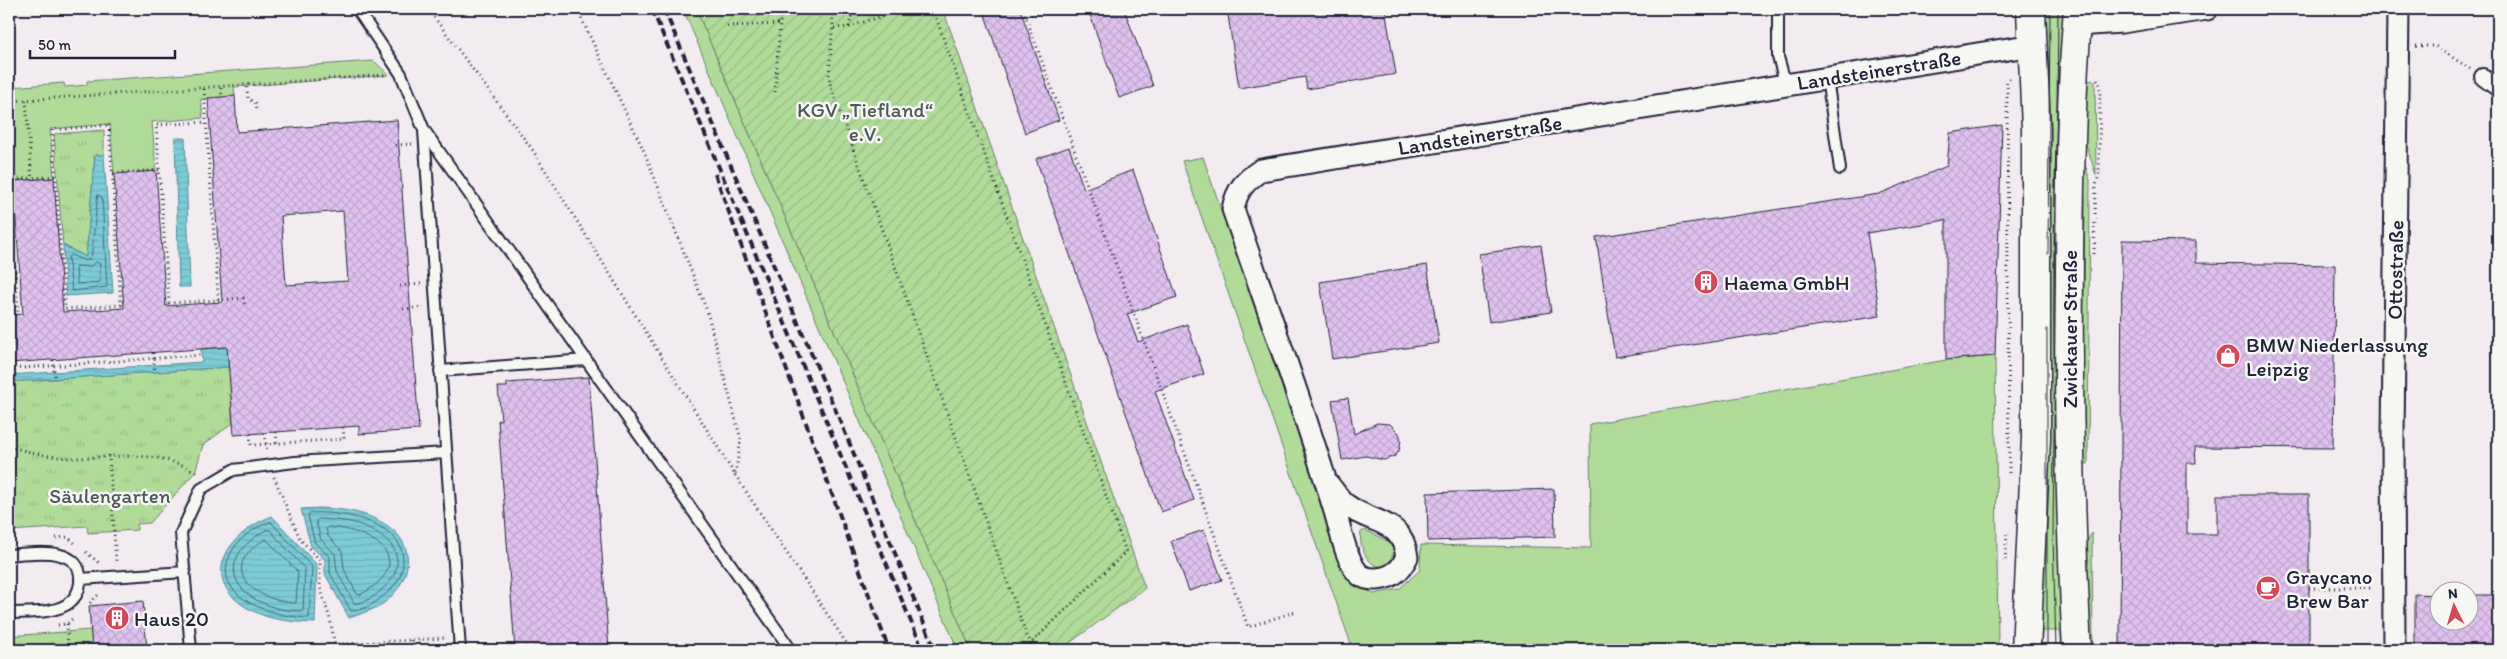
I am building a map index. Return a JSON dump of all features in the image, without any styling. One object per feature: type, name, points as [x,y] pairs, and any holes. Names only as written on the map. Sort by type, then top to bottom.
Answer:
[{"type":"main road","name":"Zwickauer Straße","points":[[2026,650],[2036,438],[2036,128],[2031,9]]},
{"type":"main road","name":"Zwickauer Straße","points":[[2077,17],[2070,112],[2068,344],[2070,498],[2078,650]]},
{"type":"street","points":[[2077,17],[2122,22],[2207,9]]},
{"type":"street","name":"Ottostraße","points":[[2394,650],[2393,437],[2398,9]]},
{"type":"street","name":"Landsteinerstraße","points":[[1326,482],[1346,505],[1390,527],[1402,537],[1407,557],[1398,571],[1388,577],[1368,579],[1360,575],[1353,565],[1346,548],[1326,482],[1233,210],[1236,194],[1245,181],[1261,170],[2033,45]]},
{"type":"street","points":[[2482,77],[2498,88]]},
{"type":"lane","points":[[357,9],[401,74],[424,130],[791,650]]},
{"type":"lane","points":[[1778,9],[1778,57],[1786,85]]},
{"type":"lane","points":[[1827,78],[1840,169]]},
{"type":"lane","points":[[424,130],[460,650]]},
{"type":"lane","points":[[440,371],[586,360]]},
{"type":"lane","points":[[191,650],[181,533],[201,489],[232,470],[270,465],[446,453]]},
{"type":"lane","points":[[9,555],[40,552],[62,555],[74,562],[80,579],[76,596],[66,605],[48,610],[9,613]]},
{"type":"lane","points":[[80,579],[185,572]]},
{"type":"path","points":[[428,9],[532,149],[734,474],[850,650]]},
{"type":"path","points":[[578,9],[644,151],[707,311],[741,440],[734,474]]},
{"type":"path","points":[[775,92],[781,9]]},
{"type":"path","points":[[834,9],[829,76],[831,88],[1026,634],[1032,642],[1034,650]]},
{"type":"path","points":[[849,27],[853,9]]},
{"type":"path","points":[[834,28],[849,27],[903,9]]},
{"type":"path","points":[[933,9],[1126,552],[1032,642]]},
{"type":"path","points":[[1023,9],[1248,627],[1294,612]]},
{"type":"path","points":[[727,26],[779,24]]},
{"type":"path","points":[[2398,46],[2434,46],[2444,50],[2482,77]]},
{"type":"path","points":[[9,95],[9,101],[221,88],[401,74]]},
{"type":"path","points":[[247,86],[248,98],[256,103],[256,112]]},
{"type":"path","points":[[221,88],[222,97]]},
{"type":"path","points":[[204,89],[218,300]]},
{"type":"path","points":[[26,100],[32,179]]},
{"type":"path","points":[[206,122],[156,125],[169,303],[244,298],[245,305]]},
{"type":"path","points":[[109,125],[121,305],[66,309],[55,176],[52,130],[109,125]]},
{"type":"path","points":[[396,145],[410,144]]},
{"type":"path","points":[[113,173],[159,170]]},
{"type":"path","points":[[9,313],[18,312],[9,180],[55,176]]},
{"type":"path","points":[[2009,189],[2009,475]]},
{"type":"path","points":[[400,286],[434,283]]},
{"type":"path","points":[[403,309],[435,306]]},
{"type":"path","points":[[153,353],[156,372]]},
{"type":"path","points":[[9,369],[200,355]]},
{"type":"path","points":[[53,360],[54,379]]},
{"type":"path","points":[[250,434],[251,445],[344,439],[343,427]]},
{"type":"path","points":[[276,432],[276,443]]},
{"type":"path","points":[[266,433],[266,444]]},
{"type":"path","points":[[9,446],[57,457],[109,455],[156,458],[175,463],[200,476]]},
{"type":"path","points":[[109,455],[116,577]]},
{"type":"path","points":[[270,465],[300,539],[320,560],[320,587],[336,650]]},
{"type":"path","points":[[2309,588],[2368,588]]},
{"type":"path","points":[[67,624],[68,650]]},
{"type":"path","points":[[243,650],[298,649],[459,637]]},
{"type":"path","points":[[411,640],[412,650]]},
{"type":"path","points":[[375,642],[376,650]]},
{"type":"green space","points":[[683,9],[696,9],[971,650],[958,650]]},
{"type":"green space","name":"KGV „Tiefland“ e.V.","points":[[696,9],[943,9],[1145,588],[1060,650],[971,650]]},
{"type":"green space","points":[[2038,9],[2069,9],[2068,650],[2060,650],[2059,631],[2042,631],[2041,650],[2034,650]]},
{"type":"green space","points":[[374,61],[389,75],[234,87],[235,96],[201,99],[203,118],[152,122],[156,171],[114,174],[110,124],[50,129],[54,178],[13,181],[9,131],[9,87],[64,83],[65,87],[87,85],[87,81]]},
{"type":"green space","points":[[2085,80],[2095,81],[2096,175],[2084,138]]},
{"type":"green space","points":[[104,130],[104,155],[95,155],[86,257],[63,245],[54,134]]},
{"type":"green space","points":[[2078,144],[2090,180],[2088,464],[2082,464],[2085,200],[2084,188],[2078,181]]},
{"type":"green space","points":[[1203,157],[1343,564],[1354,582],[1374,594],[1399,589],[1420,570],[1421,545],[1591,548],[1590,424],[1946,360],[1995,356],[1998,650],[1353,650],[1182,161]]},
{"type":"green space","name":"Säulengarten","points":[[229,367],[233,423],[203,445],[195,472],[150,523],[137,524],[137,530],[88,533],[87,526],[9,531],[9,382]]},
{"type":"green space","points":[[1365,530],[1388,541],[1394,551],[1390,561],[1384,566],[1372,563],[1367,557],[1361,541],[1361,532]]},
{"type":"green space","points":[[2092,533],[2093,650],[2088,650],[2083,547]]},
{"type":"green space","points":[[91,630],[92,650],[9,650],[9,636]]},
{"type":"water","points":[[175,138],[185,138],[190,287],[179,287]]},
{"type":"water","points":[[95,155],[104,155],[113,293],[66,296],[63,245],[86,257]]},
{"type":"water","points":[[227,347],[229,367],[9,382],[9,375],[202,362],[201,349]]},
{"type":"water","points":[[301,509],[346,510],[364,514],[380,521],[398,535],[404,545],[407,567],[398,588],[381,605],[349,618],[325,574],[325,560],[311,546]]},
{"type":"water","points":[[272,516],[317,565],[315,623],[266,617],[251,610],[234,598],[225,585],[222,572],[224,558],[231,546],[242,534]]},
{"type":"building","points":[[983,9],[1020,9],[1059,120],[1025,133]]},
{"type":"building","points":[[1088,9],[1124,9],[1153,86],[1119,98]]},
{"type":"building","points":[[1269,9],[1385,9],[1396,74],[1307,89],[1305,77],[1239,88],[1228,15]]},
{"type":"building","points":[[235,96],[237,132],[397,120],[419,430],[359,434],[359,426],[234,435],[227,347],[9,363],[9,315],[23,314],[13,181],[54,178],[63,312],[124,308],[114,174],[156,171],[166,306],[222,302],[208,98]],"holes":[[[343,211],[348,281],[286,285],[281,216]]]},
{"type":"building","points":[[2002,125],[1995,356],[1946,360],[1946,220],[1867,233],[1880,316],[1615,357],[1596,237],[1879,194],[1947,166],[1950,133]]},
{"type":"building","points":[[1069,147],[1084,189],[1133,170],[1177,297],[1127,314],[1138,342],[1187,324],[1204,374],[1155,391],[1194,500],[1161,512],[1036,159]]},
{"type":"building","name":"BMW Niederlassung Leipzig","points":[[2122,240],[2196,241],[2196,263],[2335,265],[2333,448],[2195,447],[2196,463],[2187,463],[2187,534],[2217,534],[2217,495],[2309,495],[2309,650],[2120,650]]},
{"type":"building","points":[[1541,245],[1551,312],[1489,322],[1479,254]]},
{"type":"building","points":[[1427,265],[1439,343],[1332,359],[1320,282]]},
{"type":"building","points":[[589,377],[609,650],[515,650],[498,420],[501,420],[498,387],[507,387],[507,383]]},
{"type":"building","points":[[1348,398],[1354,434],[1377,423],[1390,424],[1399,433],[1401,440],[1399,451],[1395,456],[1384,460],[1366,456],[1342,460],[1332,400]]},
{"type":"building","points":[[1554,489],[1555,537],[1428,541],[1427,493]]},
{"type":"building","points":[[1204,530],[1222,580],[1189,591],[1171,541]]},
{"type":"building","points":[[2415,594],[2430,595],[2430,632],[2480,632],[2480,595],[2498,595],[2498,650],[2415,650]]},
{"type":"building","name":"Haus 20","points":[[143,601],[147,650],[92,650],[89,606]]},
{"type":"tram line","points":[[2048,254],[2050,9]]},
{"type":"tram line","points":[[2056,650],[2053,536],[2058,9]]},
{"type":"tram line","points":[[2047,329],[2047,650]]},
{"type":"railway","points":[[652,9],[923,650]]},
{"type":"railway","points":[[664,9],[844,430],[935,650]]},
{"type":"railway","points":[[715,174],[889,650]]},
{"type":"place","name":"Haema GmbH","points":[[1706,282]]},
{"type":"place","name":"BMW Niederlassung Leipzig","points":[[2228,356]]},
{"type":"place","name":"Graycano Brew Bar","points":[[2268,588]]},
{"type":"place","name":"Haus 20","points":[[117,618]]}]
